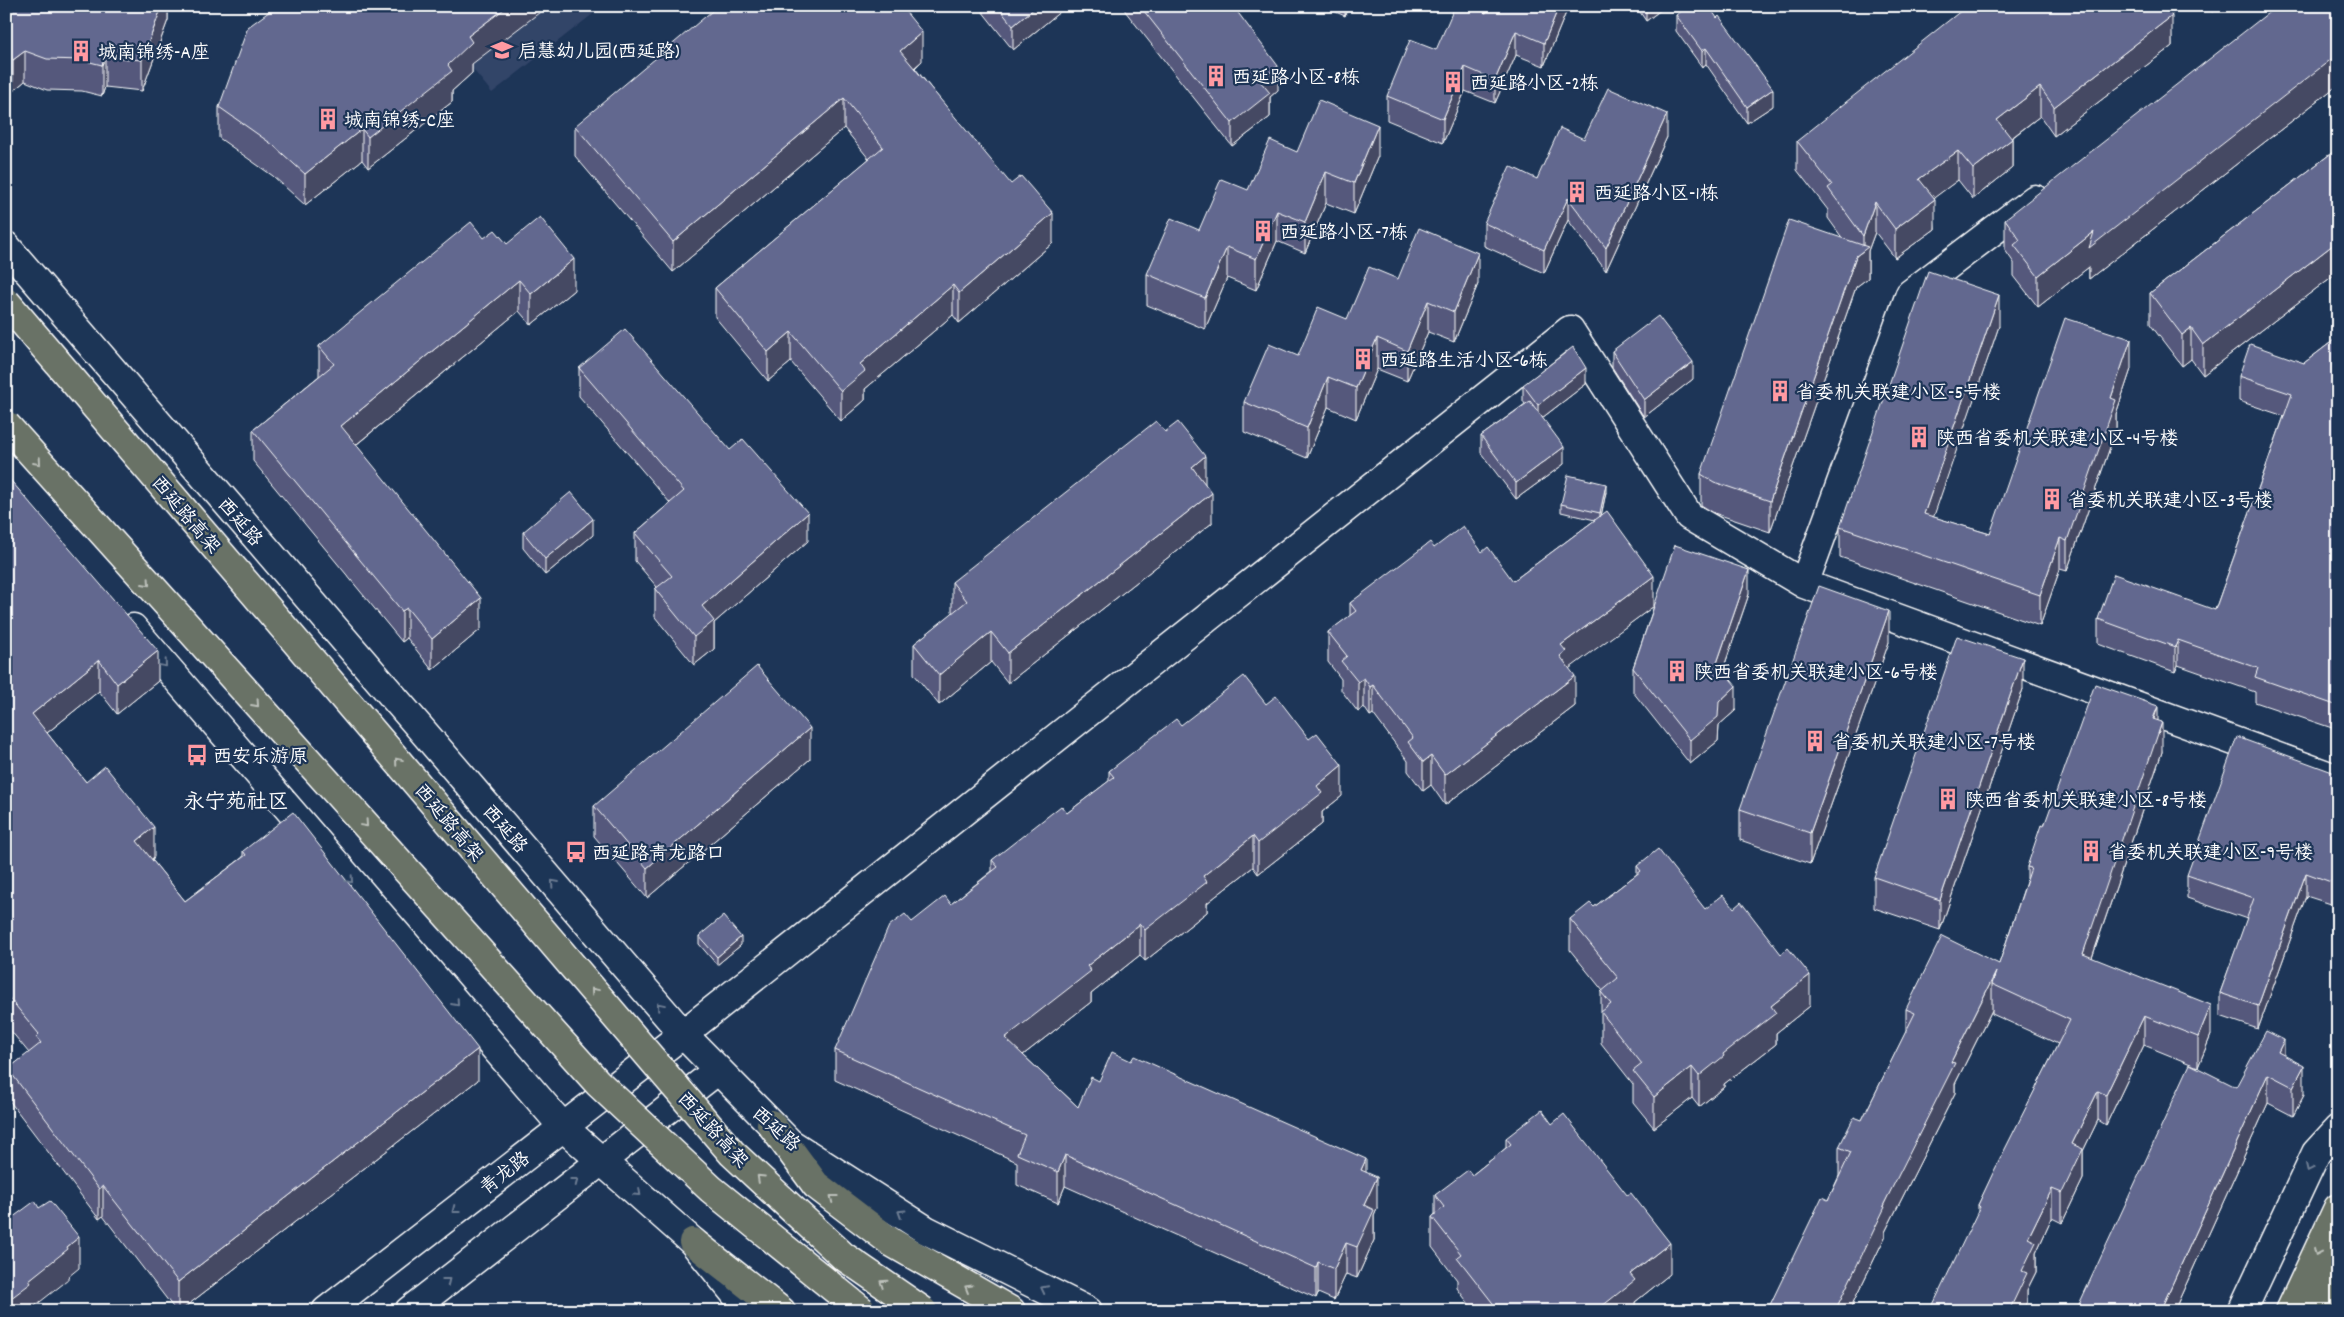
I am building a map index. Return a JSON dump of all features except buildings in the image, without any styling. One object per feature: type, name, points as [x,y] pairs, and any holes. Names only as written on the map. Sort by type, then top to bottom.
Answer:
[{"type":"highway","name":"西延路高架","points":[[6,302],[732,1153],[843,1256],[923,1311]]},
{"type":"highway","points":[[6,425],[598,1083],[711,1189],[862,1311]]},
{"type":"highway","points":[[771,1124],[816,1185],[890,1242],[1011,1311]]},
{"type":"highway","points":[[2290,1311],[2338,1208]]},
{"type":"highway","points":[[694,1242],[781,1311]]},
{"type":"highway","points":[[2314,1311],[2338,1260]]},
{"type":"street","points":[[2052,186],[1910,294],[1804,584],[2338,780]]},
{"type":"street","name":"西延路","points":[[6,246],[683,1034],[790,1143],[926,1230],[1088,1311]]},
{"type":"street","name":"青龙路","points":[[326,1311],[683,1034],[1570,330],[1689,516],[1804,584]]},
{"type":"street","points":[[116,609],[563,1127],[694,1242],[748,1311]]},
{"type":"street","points":[[409,1311],[718,1070]]},
{"type":"street","points":[[2242,1311],[2316,1154],[2338,1129]]},
{"type":"shaded area","name":"启慧幼儿园(西延路)","points":[[422,6],[603,6],[492,93]]},
{"type":"place","name":"启慧幼儿园(西延路)","points":[[502,50]]},
{"type":"place","name":"城南锦绣-A座","points":[[81,51]]},
{"type":"place","name":"西延路小区-8栋","points":[[1216,76]]},
{"type":"place","name":"西延路小区-2栋","points":[[1453,82]]},
{"type":"place","name":"城南锦绣-C座","points":[[328,119]]},
{"type":"place","name":"西延路小区-1栋","points":[[1577,192]]},
{"type":"place","name":"西延路小区-7栋","points":[[1263,231]]},
{"type":"place","name":"西延路生活小区-6栋","points":[[1363,359]]},
{"type":"place","name":"省委机关联建小区-5号楼","points":[[1780,391]]},
{"type":"place","name":"陕西省委机关联建小区-4号楼","points":[[1919,437]]},
{"type":"place","name":"省委机关联建小区-3号楼","points":[[2052,499]]},
{"type":"place","name":"陕西省委机关联建小区-6号楼","points":[[1677,671]]},
{"type":"place","name":"省委机关联建小区-7号楼","points":[[1815,741]]},
{"type":"place","name":"西安乐游原","points":[[197,755]]},
{"type":"place","name":"陕西省委机关联建小区-8号楼","points":[[1948,799]]},
{"type":"place","name":"省委机关联建小区-9号楼","points":[[2091,851]]},
{"type":"place","name":"西延路青龙路口","points":[[576,852]]},
{"type":"district","name":"永宁苑社区","points":[[236,801]]}]
